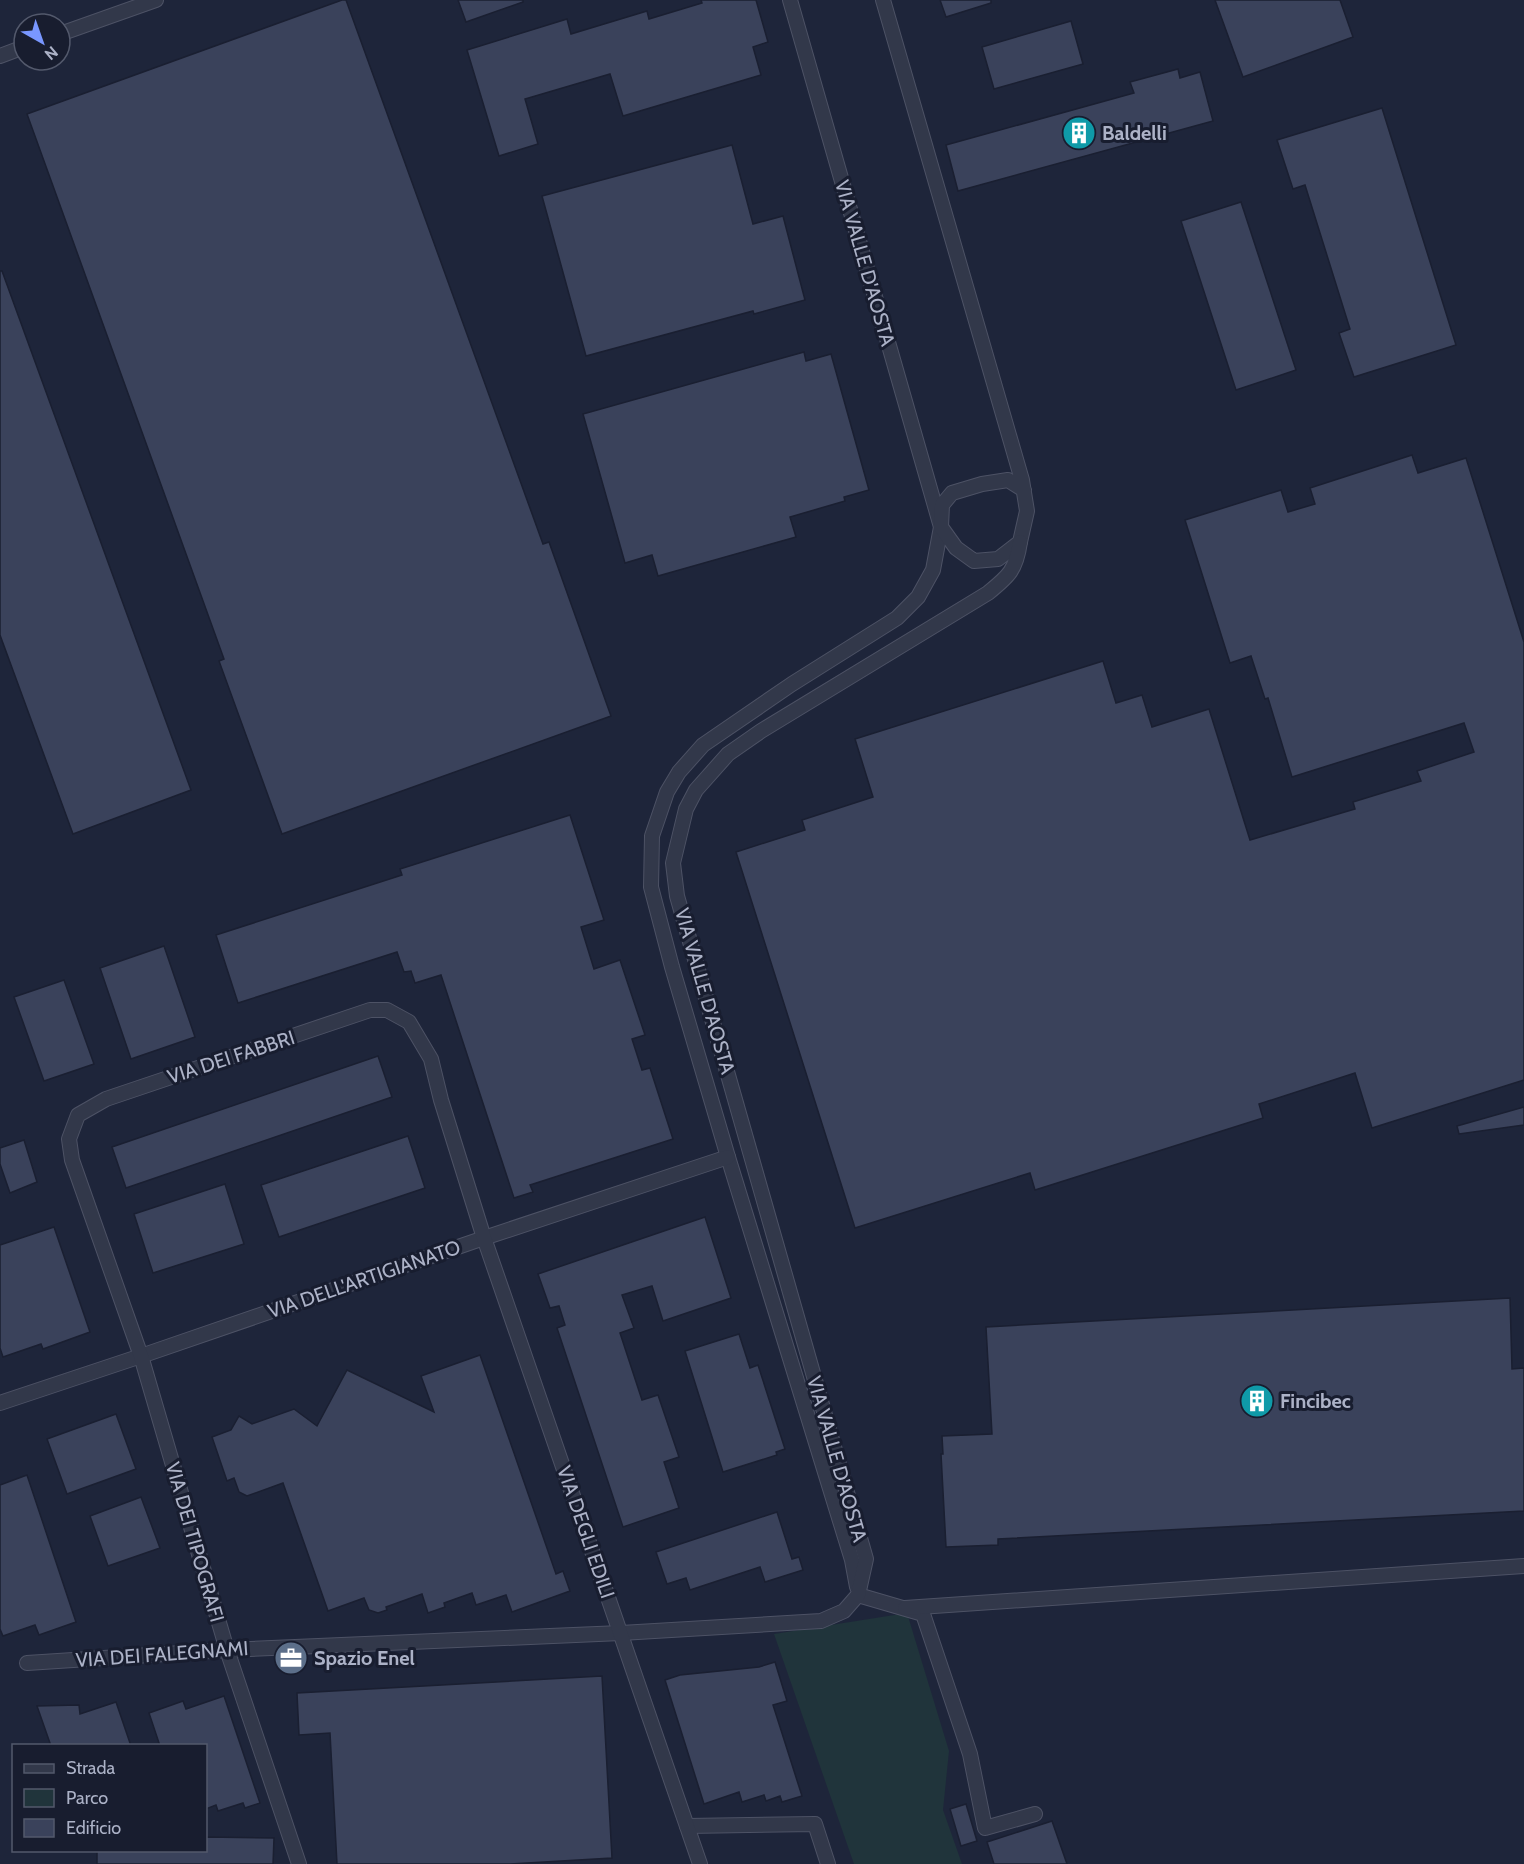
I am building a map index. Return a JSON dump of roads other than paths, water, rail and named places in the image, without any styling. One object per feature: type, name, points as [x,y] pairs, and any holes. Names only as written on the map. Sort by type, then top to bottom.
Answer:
[{"type":"street","points":[[72,30],[156,0]]},
{"type":"street","name":"VIA VALLE D'AOSTA","points":[[790,0],[941,527],[956,548],[974,561],[998,559],[1020,542]]},
{"type":"street","name":"VIA VALLE D'AOSTA","points":[[858,1594],[866,1558],[677,896],[673,863],[686,809],[696,789],[728,754],[988,593],[1004,580],[1017,561],[1027,511],[1024,490],[883,0]]},
{"type":"street","name":"VIA VALLE D'AOSTA","points":[[858,1594],[852,1560],[672,967],[651,887],[652,836],[667,792],[679,772],[703,745],[792,684],[897,618],[918,597],[933,570],[941,527],[942,505],[952,493],[982,484],[1008,480],[1024,490]]},
{"type":"street","name":"VIA DEI FABBRI","points":[[141,1356],[72,1160],[69,1139],[78,1115],[106,1099],[370,1010],[387,1010],[409,1022],[431,1059],[441,1100],[484,1238]]},
{"type":"street","name":"VIA DELL'ARTIGIANATO","points":[[0,1402],[728,1157]]},
{"type":"street","name":"VIA DEGLI EDILI","points":[[484,1238],[700,1864]]},
{"type":"street","name":"VIA DEI TIPOGRAFI","points":[[141,1356],[227,1650],[298,1864]]},
{"type":"street","points":[[905,1608],[1524,1566]]},
{"type":"street","points":[[621,1633],[821,1621],[844,1611],[858,1594],[923,1614],[970,1754],[985,1828],[1035,1814]]},
{"type":"street","name":"VIA DEI FALEGNAMI","points":[[27,1663],[227,1650],[621,1633]]},
{"type":"street","points":[[687,1826],[815,1824],[828,1864]]},
{"type":"place","name":"Baldelli","points":[[1079,133]]},
{"type":"place","name":"Fincibec","points":[[1257,1401]]},
{"type":"place","name":"Spazio Enel","points":[[291,1658]]}]
